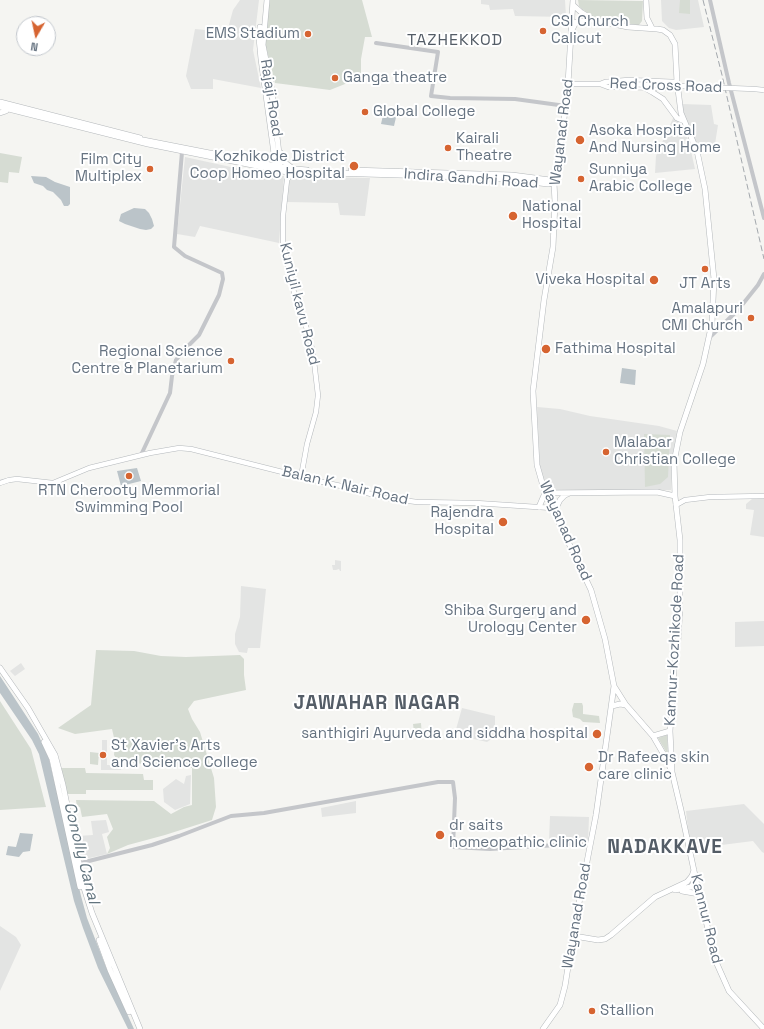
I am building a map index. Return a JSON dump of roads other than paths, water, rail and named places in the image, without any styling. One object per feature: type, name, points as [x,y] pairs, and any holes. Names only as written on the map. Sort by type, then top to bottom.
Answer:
[{"type":"main road","points":[[264,0],[259,38],[275,140],[284,162],[293,171]]},
{"type":"main road","name":"Rajaji Road","points":[[267,0],[263,44],[271,85],[278,168]]},
{"type":"main road","points":[[646,0],[647,20],[652,28]]},
{"type":"main road","points":[[573,2],[582,13],[594,20]]},
{"type":"main road","name":"Wayanad Road","points":[[543,1029],[560,1006],[565,986],[574,929],[591,844],[614,686],[605,639],[591,590],[545,493],[537,465],[533,391],[544,300],[553,247],[555,202],[554,183],[566,106],[573,2]]},
{"type":"main road","points":[[636,28],[643,22],[646,11]]},
{"type":"main road","points":[[571,31],[576,22],[594,20],[636,28],[652,28]]},
{"type":"main road","name":"Kannur-Kozhikode Road","points":[[652,28],[663,30],[670,35],[675,44],[677,82],[681,113],[697,151],[705,189],[714,279],[710,337],[703,364],[680,432],[674,462],[675,496],[680,540],[680,609],[678,641],[674,667],[670,731],[672,772]]},
{"type":"main road","points":[[600,84],[605,82],[628,80],[677,82]]},
{"type":"main road","name":"Red Cross Road","points":[[568,84],[627,84],[764,90]]},
{"type":"main road","points":[[600,84],[608,87],[678,88]]},
{"type":"main road","points":[[643,87],[663,99],[677,118],[684,120]]},
{"type":"main road","points":[[0,102],[148,142]]},
{"type":"main road","points":[[0,110],[138,144],[148,142]]},
{"type":"main road","name":"Indira Gandhi Road","points":[[0,110],[65,123],[119,137],[258,162],[278,168]]},
{"type":"main road","points":[[258,162],[267,162],[272,160],[275,140]]},
{"type":"main road","name":"Indira Gandhi Road","points":[[148,142],[182,152],[293,171],[512,175],[550,180],[554,183]]},
{"type":"main road","name":"Kuniyil kavu Road","points":[[293,171],[287,180],[283,243],[295,298],[308,332],[313,353],[318,395],[316,412],[307,444],[301,476]]},
{"type":"main road","name":"Balan K. Nair Road","points":[[0,483],[17,479],[54,483],[81,470],[179,448],[191,449],[386,498],[417,502],[476,503],[539,507],[553,510]]},
{"type":"main road","points":[[539,507],[545,493],[657,492],[685,500]]},
{"type":"main road","points":[[553,510],[565,495],[571,493]]},
{"type":"main road","points":[[676,505],[685,500],[710,497],[764,496]]},
{"type":"main road","points":[[0,669],[40,733],[52,759],[85,902],[110,970],[137,1029]]},
{"type":"main road","points":[[614,686],[626,705],[653,736],[672,772]]},
{"type":"main road","points":[[612,706],[620,704],[626,705]]},
{"type":"main road","points":[[653,736],[670,731]]},
{"type":"main road","name":"Kannur Road","points":[[672,772],[699,894],[717,964],[730,991],[764,1029]]},
{"type":"main road","points":[[77,864],[92,913],[140,1029]]},
{"type":"main road","points":[[574,929],[576,934],[580,937],[598,940],[605,939],[655,897],[672,890],[691,887],[694,883],[694,872]]},
{"type":"main road","points":[[672,890],[699,894]]},
{"type":"main road","points":[[572,941],[580,937]]},
{"type":"street","points":[[710,0],[729,83],[764,218]]},
{"type":"street","points":[[376,43],[438,52],[431,96],[450,98],[515,99],[566,106]]},
{"type":"street","points":[[141,456],[170,393],[176,360],[200,335],[219,295],[223,279],[222,273],[185,256],[174,247],[182,152]]},
{"type":"street","points":[[710,337],[738,310],[758,285],[764,274]]},
{"type":"street","points":[[77,864],[159,842],[231,816],[264,813],[438,782],[453,782],[455,798],[453,847],[490,849],[591,844]]},
{"type":"railway","points":[[703,0],[722,75],[764,259]]},
{"type":"place","name":"CSI Church Calicut","points":[[543,31]]},
{"type":"place","name":"EMS Stadium","points":[[308,34]]},
{"type":"place","name":"Ganga theatre","points":[[335,78]]},
{"type":"place","name":"Global College","points":[[365,112]]},
{"type":"place","name":"Asoka Hospital And Nursing Home","points":[[580,140]]},
{"type":"place","name":"Kairali Theatre","points":[[448,148]]},
{"type":"place","name":"Kozhikode District Coop Homeo Hospital","points":[[354,166]]},
{"type":"place","name":"Film City Multiplex","points":[[150,169]]},
{"type":"place","name":"Sunniya Arabic College","points":[[581,179]]},
{"type":"place","name":"National Hospital","points":[[513,216]]},
{"type":"place","name":"JT Arts","points":[[705,269]]},
{"type":"place","name":"Viveka Hospital","points":[[654,280]]},
{"type":"place","name":"Amalapuri CMI Church","points":[[751,318]]},
{"type":"place","name":"Fathima Hospital","points":[[546,349]]},
{"type":"place","name":"Regional Science Centre & Planetarium","points":[[231,361]]},
{"type":"place","name":"Malabar Christian College","points":[[606,452]]},
{"type":"place","name":"RTN Cherooty Memmorial Swimming Pool","points":[[129,476]]},
{"type":"place","name":"Rajendra Hospital","points":[[503,522]]},
{"type":"place","name":"Shiba Surgery and Urology Center","points":[[586,620]]},
{"type":"place","name":"santhigiri Ayurveda and siddha hospital","points":[[597,734]]},
{"type":"place","name":"St Xavier's Arts and Science College","points":[[103,755]]},
{"type":"place","name":"Dr Rafeeqs skin care clinic","points":[[589,767]]},
{"type":"place","name":"dr saits homeopathic clinic","points":[[440,835]]},
{"type":"place","name":"Stallion","points":[[592,1011]]},
{"type":"district","name":"TAZHEKKOD","points":[[455,41]]},
{"type":"district","name":"JAWAHAR NAGAR","points":[[377,704]]},
{"type":"district","name":"NADAKKAVE","points":[[665,848]]},
{"type":"water label","name":"Conolly Canal","points":[[81,853]]}]
